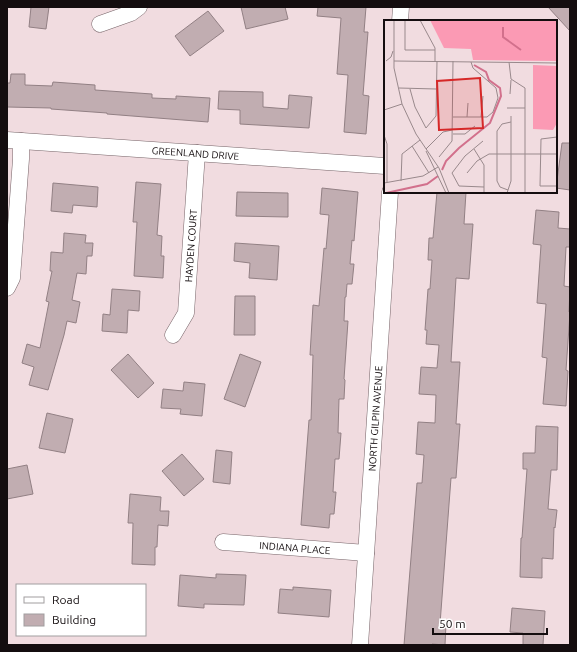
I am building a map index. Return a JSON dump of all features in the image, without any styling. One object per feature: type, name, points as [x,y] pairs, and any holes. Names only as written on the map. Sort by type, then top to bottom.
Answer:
[{"type":"street","points":[[100,24],[131,14],[139,7]]},
{"type":"street","points":[[400,20],[401,7]]},
{"type":"street","points":[[7,288],[12,278],[22,159],[14,141]]},
{"type":"street","name":"GREENLAND DRIVE","points":[[14,141],[384,166]]},
{"type":"street","name":"HAYDEN COURT","points":[[173,335],[186,313],[197,153]]},
{"type":"street","name":"NORTH GILPIN AVENUE","points":[[360,645],[390,193]]},
{"type":"street","name":"INDIANA PLACE","points":[[223,542],[366,553]]},
{"type":"building","points":[[31,7],[49,7],[46,29],[29,27]]},
{"type":"building","points":[[241,7],[285,7],[288,19],[246,29]]},
{"type":"building","points":[[318,7],[366,7],[364,32],[368,32],[363,95],[369,96],[366,134],[344,132],[348,75],[337,74],[341,18],[317,16]]},
{"type":"building","points":[[548,7],[570,7],[570,31]]},
{"type":"building","points":[[208,11],[224,31],[190,56],[175,36]]},
{"type":"building","points":[[11,74],[25,74],[25,85],[52,86],[53,82],[95,85],[95,90],[152,94],[152,98],[176,99],[176,96],[210,98],[208,122],[51,108],[7,107],[7,83],[10,83]]},
{"type":"building","points":[[219,91],[263,92],[263,107],[288,109],[289,95],[312,97],[309,128],[240,124],[240,110],[218,109]]},
{"type":"building","points":[[562,143],[570,143],[570,190],[557,188]]},
{"type":"building","points":[[136,182],[161,184],[157,235],[162,236],[161,256],[164,256],[163,278],[134,276],[137,222],[133,222]]},
{"type":"building","points":[[53,183],[98,187],[97,207],[73,205],[72,213],[51,211]]},
{"type":"building","points":[[322,188],[358,192],[354,241],[352,240],[350,264],[354,264],[352,284],[347,284],[345,297],[344,321],[348,321],[344,399],[339,399],[338,433],[341,433],[339,459],[335,459],[333,492],[336,492],[334,514],[330,514],[329,528],[301,525],[309,420],[311,420],[313,355],[310,355],[313,305],[319,306],[324,248],[326,249],[329,215],[320,214]]},
{"type":"building","points":[[237,192],[288,193],[288,217],[236,216]]},
{"type":"building","points":[[437,193],[466,193],[464,224],[473,224],[469,279],[456,278],[451,362],[460,362],[456,424],[460,424],[456,478],[451,478],[440,624],[446,624],[445,645],[404,645],[417,483],[422,483],[424,455],[416,454],[418,422],[435,423],[436,395],[419,394],[421,367],[437,368],[439,345],[426,344],[427,330],[425,330],[432,260],[428,260],[429,238],[433,238]]},
{"type":"building","points":[[536,210],[559,212],[558,228],[570,229],[570,247],[566,247],[564,286],[570,287],[570,313],[566,370],[568,371],[566,406],[543,404],[547,358],[542,357],[546,304],[537,303],[541,245],[533,244]]},
{"type":"building","points":[[64,233],[86,235],[85,243],[93,243],[92,256],[87,256],[86,274],[77,273],[72,300],[80,302],[76,323],[67,321],[48,390],[29,385],[34,367],[22,363],[27,344],[40,348],[49,302],[46,301],[52,271],[50,271],[51,252],[63,253]]},
{"type":"building","points":[[235,243],[279,246],[277,280],[249,278],[250,263],[234,261]]},
{"type":"building","points":[[112,289],[140,291],[139,311],[128,310],[127,333],[102,331],[103,314],[110,315]]},
{"type":"building","points":[[235,296],[255,296],[255,335],[234,335]]},
{"type":"building","points":[[128,354],[154,383],[138,398],[111,370]]},
{"type":"building","points":[[240,354],[261,362],[245,407],[224,399]]},
{"type":"building","points":[[184,382],[205,384],[202,416],[180,414],[181,409],[161,408],[163,389],[183,391]]},
{"type":"building","points":[[47,413],[73,419],[65,453],[39,448]]},
{"type":"building","points":[[536,426],[558,427],[557,470],[551,470],[548,509],[557,510],[555,528],[554,527],[553,559],[542,558],[542,578],[520,577],[521,538],[527,469],[523,469],[523,453],[535,453]]},
{"type":"building","points":[[216,450],[232,452],[230,484],[213,482]]},
{"type":"building","points":[[182,454],[204,479],[184,496],[162,471]]},
{"type":"building","points":[[27,465],[33,494],[7,499],[7,469]]},
{"type":"building","points":[[130,494],[161,497],[160,511],[169,511],[168,526],[158,525],[157,547],[155,547],[155,565],[132,564],[133,523],[128,523]]},
{"type":"building","points":[[216,574],[246,575],[244,605],[204,604],[204,608],[178,606],[180,575],[216,578]]},
{"type":"building","points":[[293,587],[331,590],[329,617],[278,613],[280,589],[293,590]]},
{"type":"building","points":[[512,608],[545,611],[543,645],[523,645],[523,633],[510,632]]}]
